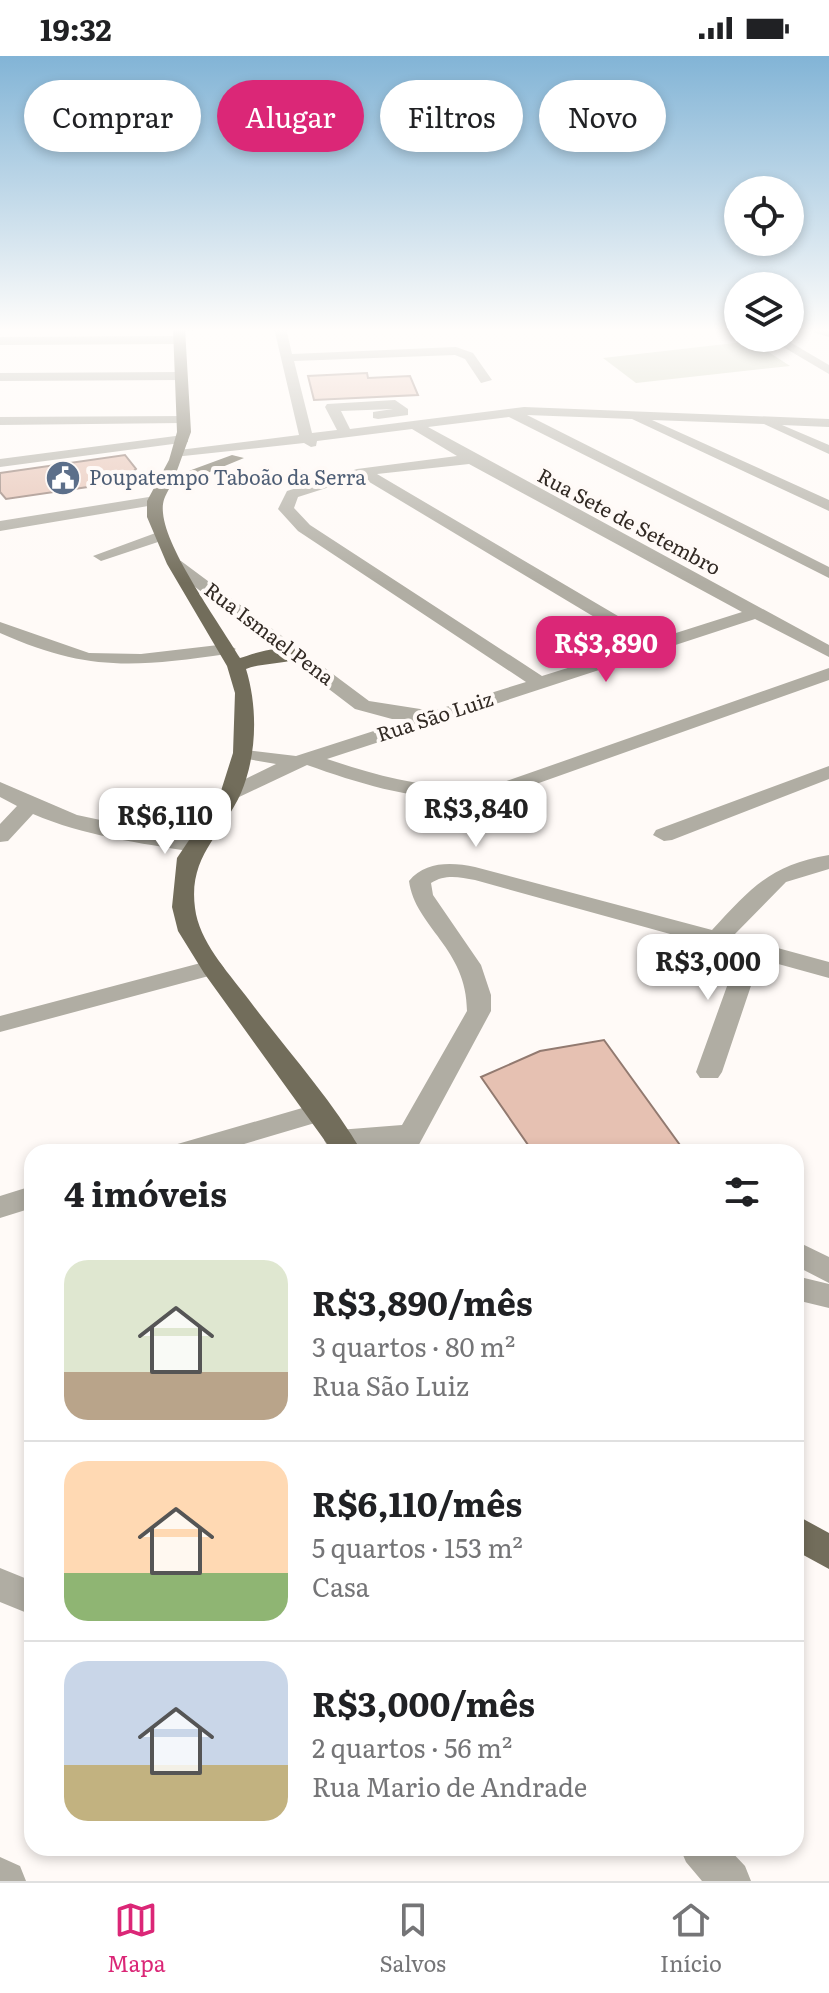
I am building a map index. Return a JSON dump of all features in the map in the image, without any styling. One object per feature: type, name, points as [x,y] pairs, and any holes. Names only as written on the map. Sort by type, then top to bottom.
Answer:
[{"type":"main road","points":[[182,413],[179,451],[155,501],[155,517],[175,564],[231,658],[244,693],[243,753],[230,794],[194,846],[183,884],[183,907],[190,931],[212,968],[341,1144]]},
{"type":"main road","points":[[163,486],[237,458]]},
{"type":"main road","points":[[231,658],[297,654]]},
{"type":"main road","points":[[804,1536],[829,1553]]},
{"type":"street","points":[[302,413],[308,439]]},
{"type":"street","points":[[0,463],[308,439],[491,413]]},
{"type":"street","points":[[512,413],[829,573]]},
{"type":"street","points":[[625,413],[829,506]]},
{"type":"street","points":[[629,413],[829,425]]},
{"type":"street","points":[[0,421],[182,419]]},
{"type":"street","points":[[757,419],[829,450]]},
{"type":"street","points":[[179,451],[237,458],[308,439],[340,424],[405,424]]},
{"type":"street","name":"Rua Sete de Setembro","points":[[405,424],[829,652]]},
{"type":"street","points":[[471,459],[365,473],[307,487],[292,494],[286,509],[304,528],[540,683]]},
{"type":"street","points":[[365,473],[654,645]]},
{"type":"street","points":[[0,526],[155,501]]},
{"type":"street","points":[[101,556],[161,536]]},
{"type":"street","name":"Rua Ismael Pena","points":[[175,564],[362,705],[404,714],[443,713]]},
{"type":"street","name":"Rua São Luiz","points":[[230,794],[302,760],[756,613]]},
{"type":"street","points":[[0,627],[47,647],[89,658],[231,658]]},
{"type":"street","points":[[302,760],[416,791],[447,796],[488,793],[829,674]]},
{"type":"street","points":[[341,749],[359,725],[362,705]]},
{"type":"street","name":"Rua São Luiz","points":[[243,753],[302,760]]},
{"type":"street","points":[[664,835],[829,772]]},
{"type":"street","points":[[0,788],[29,806],[91,828],[194,846]]},
{"type":"street","points":[[0,836],[29,806]]},
{"type":"street","points":[[719,937],[777,875],[799,865],[829,862]]},
{"type":"street","points":[[353,1144],[373,1140],[407,1142],[479,1011],[481,993],[475,976],[422,895],[420,881],[428,873],[462,870],[719,937],[829,970]]},
{"type":"street","points":[[709,1072],[752,948]]},
{"type":"street","points":[[0,1024],[212,968]]},
{"type":"street","points":[[211,1144],[316,1113]]},
{"type":"street","points":[[0,1207],[24,1200]]},
{"type":"street","points":[[804,1257],[829,1271]]},
{"type":"street","points":[[804,1290],[829,1296]]},
{"type":"street","points":[[0,1585],[24,1595]]},
{"type":"street","points":[[707,1856],[730,1881]]},
{"type":"street","points":[[0,1878],[5,1881]]},
{"type":"building","name":"Poupatempo Taboão da Serra","points":[[125,455],[136,469],[122,482],[6,499],[0,492],[0,473]]},
{"type":"building","points":[[604,1040],[679,1144],[527,1144],[481,1077],[540,1051]]},
{"type":"place","name":"Poupatempo Taboão da Serra","points":[[63,478]]}]
